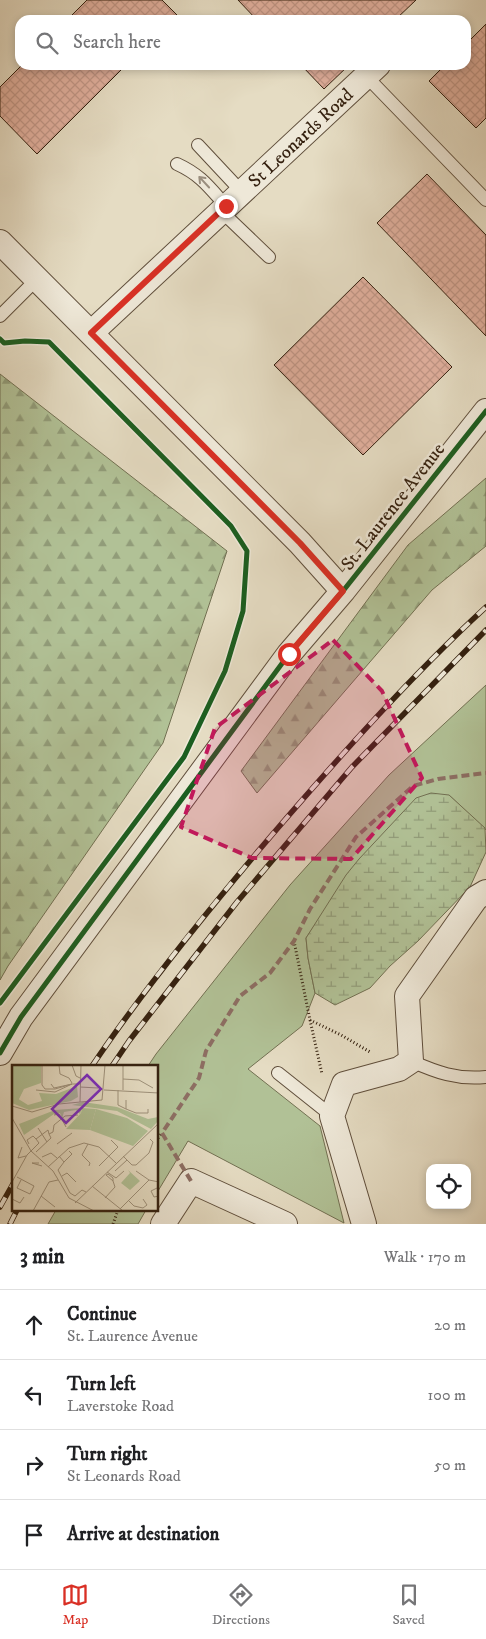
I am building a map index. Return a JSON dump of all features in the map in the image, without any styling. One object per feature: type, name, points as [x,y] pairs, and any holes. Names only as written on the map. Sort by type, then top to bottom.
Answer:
[{"type":"street","name":"St Leonards Road","points":[[91,333],[372,70]]},
{"type":"street","points":[[0,242],[300,543],[343,591]]},
{"type":"street","name":"St. Laurence Avenue","points":[[0,1053],[21,1017],[284,662],[486,411]]},
{"type":"street","points":[[364,1224],[332,1116],[344,1084],[405,1065],[407,996],[476,898],[486,892]]},
{"type":"street","points":[[163,1224],[191,1181],[284,1224]]},
{"type":"lane","points":[[372,70],[486,200]]},
{"type":"lane","points":[[198,145],[229,203],[269,257]]},
{"type":"lane","points":[[177,164],[200,177],[229,203]]},
{"type":"lane","points":[[0,316],[37,279]]},
{"type":"lane","points":[[405,1065],[469,1079],[486,1077]]},
{"type":"lane","points":[[278,1073],[332,1116]]},
{"type":"path","points":[[294,941],[323,1078]]},
{"type":"path","points":[[310,1020],[405,1065]]},
{"type":"path","points":[[159,1137],[162,1133]]},
{"type":"path","points":[[113,1224],[117,1212]]},
{"type":"highlighted area","points":[[333,640],[382,691],[422,778],[351,859],[252,858],[181,827],[215,728]]},
{"type":"green space","points":[[0,374],[227,551],[163,743],[0,980]]},
{"type":"green space","points":[[486,478],[486,546],[432,590],[257,793],[241,771],[408,545]]},
{"type":"green space","points":[[486,685],[486,830],[449,795],[323,913],[306,938],[315,993],[302,1026],[248,1069],[320,1126],[344,1223],[188,1141],[159,1189],[159,1065],[149,1065],[290,885],[389,775]]},
{"type":"green space","points":[[431,793],[449,795],[485,828],[486,852],[470,887],[418,941],[390,966],[370,988],[335,1005],[315,993],[306,938],[346,875],[359,859],[416,798]]},
{"type":"green space","points":[[55,1212],[145,1212],[138,1224],[48,1224]]},
{"type":"building","points":[[87,0],[162,0],[177,15],[72,15]]},
{"type":"building","points":[[238,0],[416,0],[400,15],[252,15]]},
{"type":"building","points":[[486,24],[486,118],[476,128],[429,81],[440,70],[471,70],[471,39]]},
{"type":"building","points":[[17,70],[121,70],[37,154],[0,116],[0,87]]},
{"type":"building","points":[[306,70],[344,70],[324,89]]},
{"type":"building","points":[[427,174],[486,235],[486,336],[377,223]]},
{"type":"building","points":[[363,277],[452,367],[363,455],[274,365]]},
{"type":"railway","points":[[93,1065],[178,949],[271,836],[375,719],[429,662],[486,607]]},
{"type":"railway","points":[[113,1065],[129,1041],[237,902],[352,767],[486,630]]},
{"type":"railway","points":[[0,1207],[12,1186]]},
{"type":"railway","points":[[10,1224],[16,1212]]},
{"type":"marked path","points":[[191,1181],[162,1133],[199,1078],[206,1051],[240,996],[270,973],[294,941],[310,909],[356,837],[413,786],[438,779],[486,773]]},
{"type":"cycle path","points":[[0,339],[4,343],[25,341],[49,342],[231,526],[247,551],[243,611],[225,671],[184,757],[0,1003]]},
{"type":"cycle path","points":[[0,1053],[21,1017],[289,654],[343,591],[486,411]]},
{"type":"route","points":[[226,206],[91,333],[300,543],[343,591],[289,654]]}]
